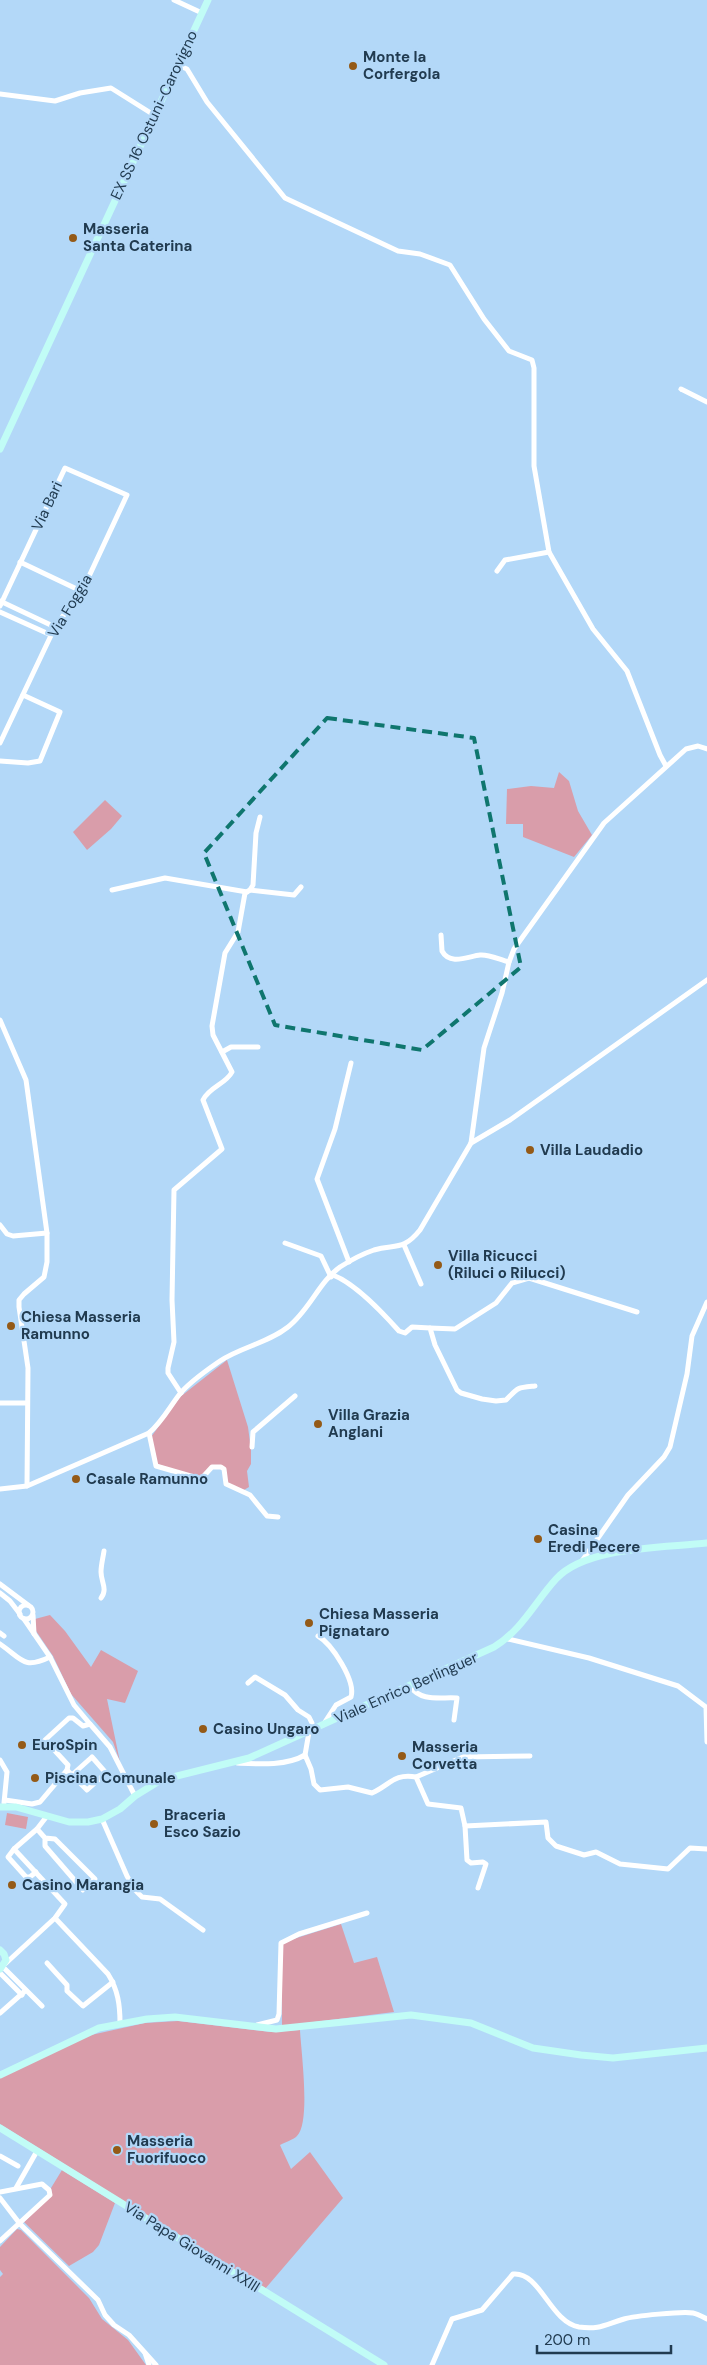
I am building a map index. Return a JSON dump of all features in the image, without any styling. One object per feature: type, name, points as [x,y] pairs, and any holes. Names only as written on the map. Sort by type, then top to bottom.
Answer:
[{"type":"main road","name":"EX SS 16 Ostuni-Carovigno","points":[[0,449],[208,0]]},
{"type":"main road","name":"Viale Enrico Berlinguer","points":[[3,1804],[78,1823],[102,1819],[120,1809],[151,1785],[173,1776],[234,1763],[322,1726],[486,1652],[508,1638],[524,1622],[558,1577],[582,1561],[612,1553],[707,1543]]},
{"type":"main road","points":[[2,1952],[2,1968]]},
{"type":"main road","points":[[0,2075],[86,2033],[147,2019],[176,2017],[255,2027],[290,2028],[411,2015],[471,2023],[533,2048],[598,2057],[630,2057],[707,2048]]},
{"type":"main road","name":"Via Papa Giovanni XXIII","points":[[0,2128],[384,2365]]},
{"type":"street","points":[[174,0],[202,13]]},
{"type":"street","points":[[177,65],[187,69],[206,102],[284,198],[398,251],[417,253],[450,265],[484,319],[510,351],[532,360],[534,368],[534,466],[549,552],[593,629],[627,671],[666,766]]},
{"type":"street","points":[[0,94],[55,101],[80,93],[111,88],[154,115]]},
{"type":"street","points":[[680,389],[707,402]]},
{"type":"street","name":"Via Bari","points":[[1,603],[65,468],[127,495]]},
{"type":"street","name":"Via Foggia","points":[[0,743],[55,627],[81,591],[127,495]]},
{"type":"street","points":[[497,571],[506,560],[549,552]]},
{"type":"street","points":[[20,562],[81,591]]},
{"type":"street","points":[[1,603],[55,627]]},
{"type":"street","points":[[0,612],[51,635]]},
{"type":"street","points":[[0,761],[28,763],[40,761],[60,712],[23,695]]},
{"type":"street","points":[[0,1490],[27,1486],[149,1433],[158,1426],[181,1393],[235,1352],[274,1336],[289,1327],[332,1276],[349,1262],[375,1250],[404,1245],[411,1241],[420,1230],[471,1143],[484,1048],[502,993],[508,962],[514,949],[604,824],[686,749],[698,746],[707,749]]},
{"type":"street","points":[[181,1393],[168,1373],[174,1342],[172,1300],[174,1190],[222,1149],[203,1100],[206,1093],[230,1076],[232,1072],[213,1035],[212,1026],[225,953],[238,932],[249,891],[256,833],[260,817]]},
{"type":"street","points":[[112,890],[165,878],[249,891],[294,895],[301,888]]},
{"type":"street","points":[[441,935],[442,951],[449,957],[468,959],[484,955],[508,962]]},
{"type":"street","points":[[471,1143],[510,1120],[707,980]]},
{"type":"street","points":[[0,1020],[26,1080],[47,1232],[47,1262],[44,1277],[24,1294],[20,1300],[19,1307],[28,1368],[27,1486]]},
{"type":"street","points":[[222,1052],[232,1048],[258,1047]]},
{"type":"street","points":[[349,1262],[317,1179],[335,1128],[352,1063]]},
{"type":"street","points":[[0,1226],[7,1234],[13,1236],[47,1232]]},
{"type":"street","points":[[285,1244],[321,1256],[332,1276],[342,1278],[399,1331],[405,1333],[412,1327],[455,1329],[496,1303],[512,1283],[530,1278],[637,1312]]},
{"type":"street","points":[[404,1245],[421,1284]]},
{"type":"street","points":[[582,1561],[628,1495],[664,1457],[670,1447],[686,1374],[692,1336],[707,1302]]},
{"type":"street","points":[[430,1328],[435,1346],[457,1390],[461,1393],[496,1401],[506,1400],[519,1387],[535,1386]]},
{"type":"street","points":[[252,1447],[253,1432],[295,1396]]},
{"type":"street","points":[[0,1403],[27,1403]]},
{"type":"street","points":[[149,1433],[156,1466],[201,1479],[212,1468],[221,1467],[224,1470],[226,1484],[250,1495],[266,1516],[278,1517]]},
{"type":"street","points":[[100,1598],[104,1594],[101,1569],[104,1551]]},
{"type":"street","points":[[0,1584],[33,1609],[32,1622],[35,1634]]},
{"type":"street","points":[[0,1593],[10,1600],[35,1634],[50,1657],[74,1705],[110,1747],[135,1796]]},
{"type":"street","points":[[22,1616],[22,1606],[29,1605]]},
{"type":"street","points":[[22,1616],[28,1619],[33,1615]]},
{"type":"street","points":[[318,1636],[325,1640],[342,1665],[350,1680],[352,1692],[351,1697],[336,1705],[322,1726]]},
{"type":"street","points":[[508,1638],[589,1658],[678,1686],[706,1707],[707,1742]]},
{"type":"street","points":[[0,1644],[24,1662],[31,1664],[50,1657]]},
{"type":"street","points":[[248,1683],[254,1677],[286,1695],[311,1720],[304,1755],[311,1769],[314,1784],[320,1790],[348,1787],[372,1793],[392,1780],[404,1776],[416,1778],[463,1757],[530,1756]]},
{"type":"street","points":[[410,1686],[420,1696],[457,1698],[454,1720]]},
{"type":"street","points":[[0,1760],[7,1772],[3,1804],[32,1804],[40,1802],[67,1770],[68,1765],[46,1740],[68,1718],[74,1718],[83,1726],[90,1724]]},
{"type":"street","points":[[234,1763],[276,1762],[300,1758],[304,1755]]},
{"type":"street","points":[[67,1770],[87,1790],[106,1772],[92,1757],[73,1774]]},
{"type":"street","points":[[416,1778],[428,1804],[461,1808],[467,1860],[471,1863],[483,1862],[486,1864],[478,1888]]},
{"type":"street","points":[[36,1872],[30,1877],[26,1877],[8,1857],[14,1849],[37,1829],[47,1816]]},
{"type":"street","points":[[102,1819],[126,1876],[135,1890],[142,1897],[160,1899],[204,1930]]},
{"type":"street","points":[[464,1826],[546,1822],[548,1838],[556,1846],[584,1855],[596,1852],[620,1864],[663,1869],[671,1868],[690,1848],[707,1849]]},
{"type":"street","points":[[37,1829],[46,1838],[55,1839],[94,1879],[83,1890],[45,1846],[46,1838]]},
{"type":"street","points":[[14,1849],[65,1904],[55,1918],[2,1968],[24,1993],[42,2006]]},
{"type":"street","points":[[255,2027],[277,2020],[279,2014],[281,1943],[299,1934],[367,1913]]},
{"type":"street","points":[[55,1918],[108,1974],[113,1982],[120,2003],[120,2024]]},
{"type":"street","points":[[2,1952],[12,1954],[20,1950]]},
{"type":"street","points":[[47,1963],[67,1985],[67,1992],[83,2006],[113,1982]]},
{"type":"street","points":[[0,2013],[24,1993]]},
{"type":"street","points":[[16,2188],[37,2151]]},
{"type":"street","points":[[0,2156],[18,2166]]},
{"type":"street","points":[[0,2192],[42,2184],[49,2190],[50,2195],[0,2241]]},
{"type":"street","points":[[0,2198],[20,2224],[98,2300],[104,2315],[114,2325],[129,2334],[155,2365]]},
{"type":"street","points":[[432,2365],[452,2319],[482,2310],[513,2274],[524,2276],[540,2291],[562,2320],[578,2327],[604,2327],[624,2319],[692,2313],[707,2320]]},
{"type":"street","points":[[144,2350],[149,2365]]},
{"type":"highlighted area","points":[[327,718],[474,738],[521,967],[422,1050],[275,1025],[204,853]]},
{"type":"shaded area","points":[[559,772],[569,781],[578,811],[592,835],[574,857],[523,837],[523,824],[506,824],[507,789],[531,786],[554,788]]},
{"type":"shaded area","points":[[105,800],[122,816],[111,829],[87,850],[73,832]]},
{"type":"shaded area","points":[[227,1360],[248,1427],[251,1464],[247,1471],[249,1487],[244,1490],[226,1484],[224,1467],[218,1465],[201,1478],[157,1464],[151,1437],[180,1397]]},
{"type":"shaded area","points":[[50,1615],[65,1631],[91,1667],[101,1650],[138,1671],[125,1703],[107,1699],[120,1762],[113,1742],[71,1694],[53,1656],[34,1628],[35,1619]]},
{"type":"shaded area","points":[[7,1813],[28,1817],[26,1829],[5,1825]]},
{"type":"shaded area","points":[[341,1924],[354,1963],[377,1957],[394,2012],[282,2026],[281,1945],[287,1941]]},
{"type":"shaded area","points":[[178,2021],[271,2032],[300,2030],[304,2116],[297,2136],[280,2145],[291,2169],[310,2152],[343,2198],[265,2289],[0,2124],[0,2077],[91,2035],[145,2023]]},
{"type":"shaded area","points":[[62,2170],[115,2203],[99,2245],[93,2252],[69,2266],[24,2222],[52,2195],[51,2188]]},
{"type":"shaded area","points":[[17,2229],[21,2230],[89,2298],[102,2319],[128,2340],[146,2365],[0,2365],[0,2277],[3,2274],[0,2270],[0,2247]]},
{"type":"place","name":"Monte la Corfergola","points":[[353,66]]},
{"type":"place","name":"Masseria Santa Caterina","points":[[73,238]]},
{"type":"place","name":"Villa Laudadio","points":[[530,1150]]},
{"type":"place","name":"Villa Ricucci (Riluci o Rilucci)","points":[[438,1265]]},
{"type":"place","name":"Chiesa Masseria Ramunno","points":[[11,1326]]},
{"type":"place","name":"Villa Grazia Anglani","points":[[318,1424]]},
{"type":"place","name":"Casale Ramunno","points":[[76,1479]]},
{"type":"place","name":"Casina Eredi Pecere","points":[[538,1539]]},
{"type":"place","name":"Chiesa Masseria Pignataro","points":[[309,1623]]},
{"type":"place","name":"Casino Ungaro","points":[[203,1729]]},
{"type":"place","name":"EuroSpin","points":[[22,1745]]},
{"type":"place","name":"Masseria Corvetta","points":[[402,1756]]},
{"type":"place","name":"Piscina Comunale","points":[[35,1778]]},
{"type":"place","name":"Braceria Esco Sazio","points":[[154,1824]]},
{"type":"place","name":"Casino Marangia","points":[[12,1885]]},
{"type":"place","name":"Masseria Fuorifuoco","points":[[117,2150]]}]
